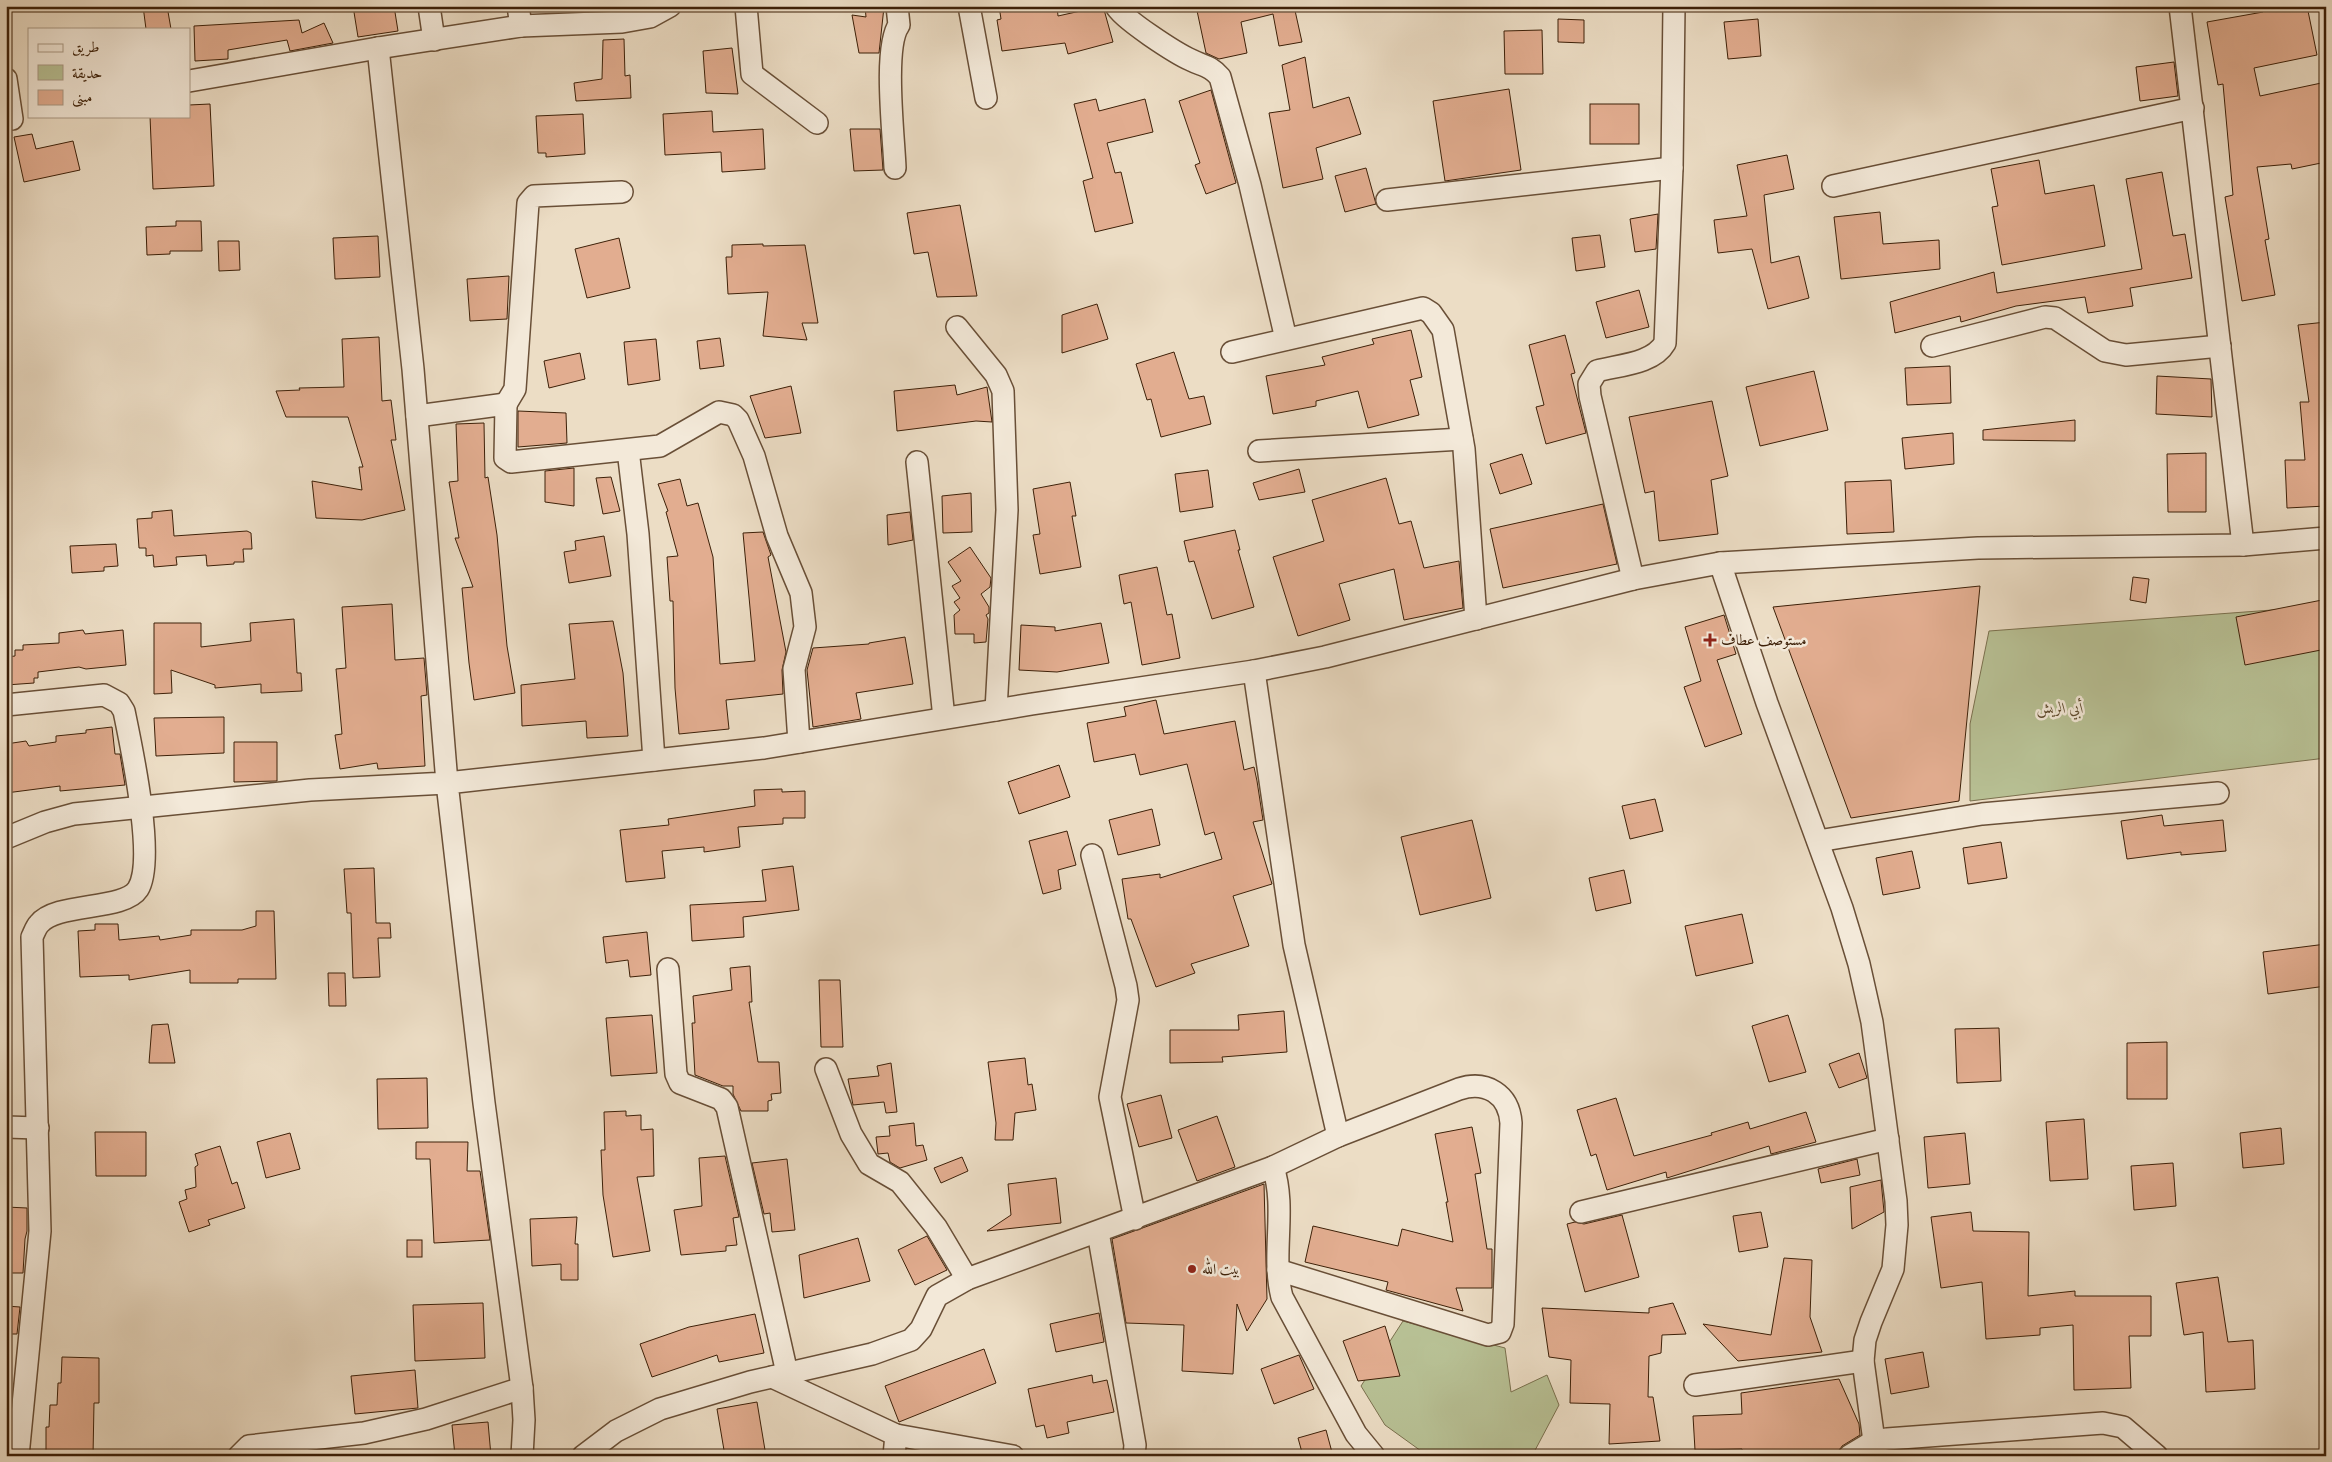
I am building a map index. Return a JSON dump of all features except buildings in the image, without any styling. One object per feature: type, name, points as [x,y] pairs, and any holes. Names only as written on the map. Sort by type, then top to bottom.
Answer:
[{"type":"street","points":[[430,6],[434,40]]},
{"type":"street","points":[[190,81],[434,40],[520,16],[622,22],[650,17],[670,6]]},
{"type":"street","points":[[746,6],[752,74],[817,123]]},
{"type":"street","points":[[895,168],[890,74],[894,32],[899,25],[897,6]]},
{"type":"street","points":[[969,6],[986,98]]},
{"type":"street","points":[[1116,6],[1126,18],[1189,60],[1213,68],[1220,77],[1250,185],[1286,339]]},
{"type":"street","points":[[1633,579],[1590,396],[1589,384],[1597,371],[1651,357],[1661,350],[1665,342],[1672,168],[1674,6]]},
{"type":"street","points":[[2180,6],[2243,544]]},
{"type":"street","points":[[378,48],[416,416],[447,783],[484,1103],[522,1388],[524,1420],[522,1456]]},
{"type":"street","points":[[6,79],[16,118]]},
{"type":"street","points":[[1834,186],[2192,108]]},
{"type":"street","points":[[1387,200],[1672,168]]},
{"type":"street","points":[[622,192],[534,196],[528,203],[515,389],[506,404],[505,458],[508,461],[628,450],[666,444],[719,412],[733,414],[738,420],[754,456],[777,536],[801,593],[804,607],[804,627],[794,670],[799,742]]},
{"type":"street","points":[[1232,352],[1423,308],[1431,313],[1442,330],[1462,439],[1476,619]]},
{"type":"street","points":[[1932,346],[2045,316],[2055,318],[2105,351],[2113,353],[2126,355],[2220,346]]},
{"type":"street","points":[[957,327],[996,374],[1003,391],[1007,510],[996,710]]},
{"type":"street","points":[[416,416],[506,404]]},
{"type":"street","points":[[1259,451],[1462,439]]},
{"type":"street","points":[[628,450],[638,534],[654,760]]},
{"type":"street","points":[[917,462],[944,718]]},
{"type":"street","points":[[6,838],[45,822],[74,814],[310,790],[447,783],[654,760],[799,742],[1254,671],[1326,657],[1633,579],[1720,563],[2002,547],[2243,544],[2326,538]]},
{"type":"street","points":[[1720,563],[1767,703],[1818,841],[1859,964],[1872,1022],[1896,1201],[1893,1269],[1865,1340],[1863,1360],[1874,1441]]},
{"type":"street","points":[[1254,671],[1294,945],[1338,1136]]},
{"type":"street","points":[[6,705],[104,695],[119,703],[124,711],[142,807],[143,867],[139,888],[129,898],[54,915],[40,923],[32,938],[40,1232],[18,1456]]},
{"type":"street","points":[[1818,841],[1982,814],[2218,792]]},
{"type":"street","points":[[1092,855],[1128,1000],[1110,1097],[1136,1219]]},
{"type":"street","points":[[668,969],[676,1074],[680,1083],[722,1099],[727,1107],[779,1375],[895,1446],[1013,1456]]},
{"type":"street","points":[[826,1069],[851,1134],[869,1164],[900,1182],[936,1227],[967,1279]]},
{"type":"street","points":[[585,1455],[616,1431],[660,1409],[779,1375],[872,1354],[911,1340],[921,1330],[938,1296],[967,1279],[1136,1219],[1273,1167],[1338,1136],[1469,1086],[1485,1087],[1499,1094],[1508,1107],[1511,1123],[1502,1328],[1497,1334],[1488,1335],[1278,1270]]},
{"type":"street","points":[[6,1127],[38,1128]]},
{"type":"street","points":[[1580,1212],[1888,1138]]},
{"type":"street","points":[[1273,1167],[1279,1193],[1278,1270],[1280,1289],[1285,1306],[1356,1434],[1374,1456]]},
{"type":"street","points":[[1098,1232],[1136,1445],[1134,1456]]},
{"type":"street","points":[[1696,1385],[1863,1360]]},
{"type":"street","points":[[239,1456],[249,1446],[310,1448],[426,1419],[522,1388]]},
{"type":"street","points":[[1849,1456],[1874,1441],[1899,1437],[2103,1423],[2123,1427],[2156,1456]]},
{"type":"green space","name":"أبي الريش","points":[[2326,606],[2326,758],[1970,801],[1970,724],[1989,631]]},
{"type":"green space","points":[[1403,1321],[1505,1348],[1511,1392],[1547,1375],[1559,1405],[1532,1456],[1428,1456],[1385,1425],[1361,1386]]},
{"type":"place","name":"مستوصف عطاف","points":[[1710,640]]},
{"type":"place","name":"بيت الله","points":[[1192,1269]]}]
